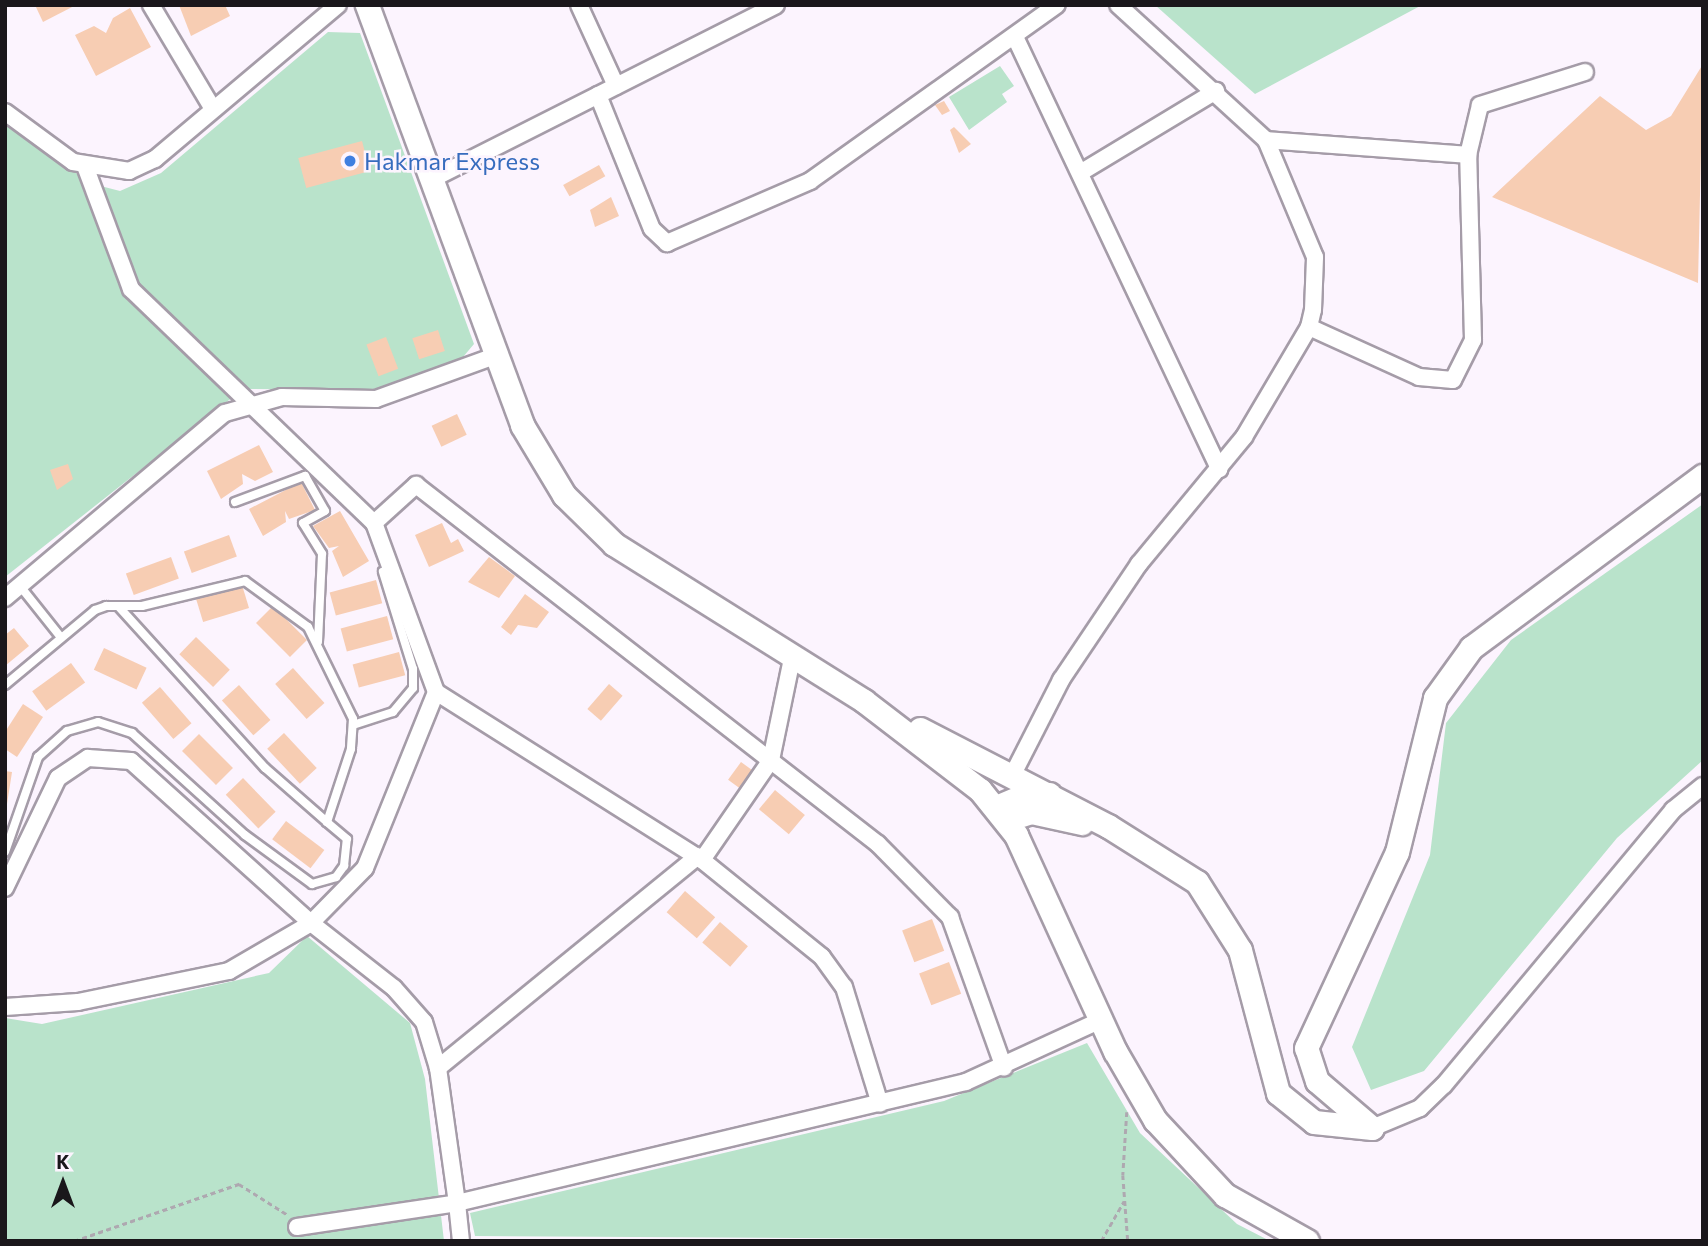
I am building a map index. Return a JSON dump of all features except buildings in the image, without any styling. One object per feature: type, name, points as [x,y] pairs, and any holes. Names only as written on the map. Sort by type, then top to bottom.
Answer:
[{"type":"street","points":[[151,5],[213,109]]},
{"type":"street","points":[[5,112],[85,166],[129,171],[155,159],[338,5]]},
{"type":"street","points":[[367,5],[434,178],[495,356],[539,458],[586,519],[651,569],[793,654],[864,701],[955,768],[1001,814],[1101,1020],[1155,1120],[1199,1171],[1251,1212],[1307,1241]]},
{"type":"street","points":[[579,5],[616,86]]},
{"type":"street","points":[[598,95],[652,229],[667,243],[810,181],[1016,39],[1057,5]]},
{"type":"street","points":[[1013,774],[1077,657],[1139,564],[1219,469],[1309,327],[1315,257],[1266,140],[1216,91],[1118,5]]},
{"type":"street","points":[[434,178],[766,7]]},
{"type":"street","points":[[1016,39],[1219,469]]},
{"type":"street","points":[[1309,327],[1419,377],[1452,380],[1473,340],[1468,155],[1480,105],[1585,72]]},
{"type":"street","points":[[1080,173],[1216,91]]},
{"type":"street","points":[[1266,140],[1468,155]]},
{"type":"street","points":[[85,166],[124,279],[244,405],[374,523],[436,692],[700,858],[834,970],[880,1104]]},
{"type":"street","points":[[5,598],[199,432],[244,405],[282,397],[376,399],[495,356]]},
{"type":"street","points":[[1372,1128],[1317,1082],[1306,1048],[1397,852],[1419,745],[1436,698],[1471,648],[1703,476]]},
{"type":"street","points":[[374,523],[416,485],[771,760],[938,899],[966,955],[1004,1068]]},
{"type":"street","points":[[438,1068],[700,858],[771,760],[793,654]]},
{"type":"street","points":[[5,1007],[78,1002],[229,971],[311,923],[365,868],[436,692]]},
{"type":"street","points":[[864,701],[1013,774],[1128,838],[1197,882],[1227,923],[1248,978],[1271,1079],[1289,1106],[1331,1127],[1372,1128],[1420,1108],[1444,1085],[1673,810],[1703,786]]},
{"type":"street","points":[[5,888],[58,778],[88,758],[110,755],[131,761],[155,779],[311,923],[412,1007],[424,1022],[438,1068],[461,1241]]},
{"type":"street","points":[[1001,814],[1027,794],[1049,794]]},
{"type":"street","points":[[1001,814],[1051,814],[1128,838]]},
{"type":"street","points":[[297,1227],[457,1203],[880,1104],[1004,1068],[1101,1020]]},
{"type":"lane","points":[[235,502],[305,476],[325,511],[303,523],[322,554],[318,642]]},
{"type":"lane","points":[[354,725],[393,712],[413,688],[413,669],[383,572]]},
{"type":"lane","points":[[5,685],[60,635],[95,610],[245,580],[296,614],[318,642],[354,725],[327,822]]},
{"type":"lane","points":[[20,586],[60,635]]},
{"type":"lane","points":[[5,852],[38,757],[67,731],[98,722],[132,733],[245,835],[312,884],[336,877],[344,866],[347,839],[265,768],[119,607]]},
{"type":"path","points":[[1128,1241],[1124,1201],[1130,1077]]},
{"type":"path","points":[[74,1241],[239,1184],[274,1202],[297,1227]]},
{"type":"path","points":[[1101,1241],[1124,1201]]},
{"type":"green space","points":[[1155,5],[1422,5],[1255,94]]},
{"type":"green space","points":[[328,32],[360,33],[474,344],[463,357],[419,378],[369,390],[243,389],[5,577],[5,119],[89,183],[120,191],[161,173]]},
{"type":"green space","points":[[1000,66],[1014,86],[1002,94],[1007,102],[969,130],[949,97]]},
{"type":"green space","points":[[1703,504],[1703,760],[1617,838],[1424,1071],[1371,1090],[1352,1047],[1430,855],[1446,723],[1511,640]]},
{"type":"green space","points":[[307,936],[410,1023],[425,1079],[444,1241],[5,1241],[5,1018],[42,1024],[269,973]]},
{"type":"green space","points":[[1087,1043],[1140,1133],[1237,1224],[1270,1241],[475,1236],[470,1213],[944,1101]]},
{"type":"place","name":"Hakmar Express","points":[[350,161]]}]
